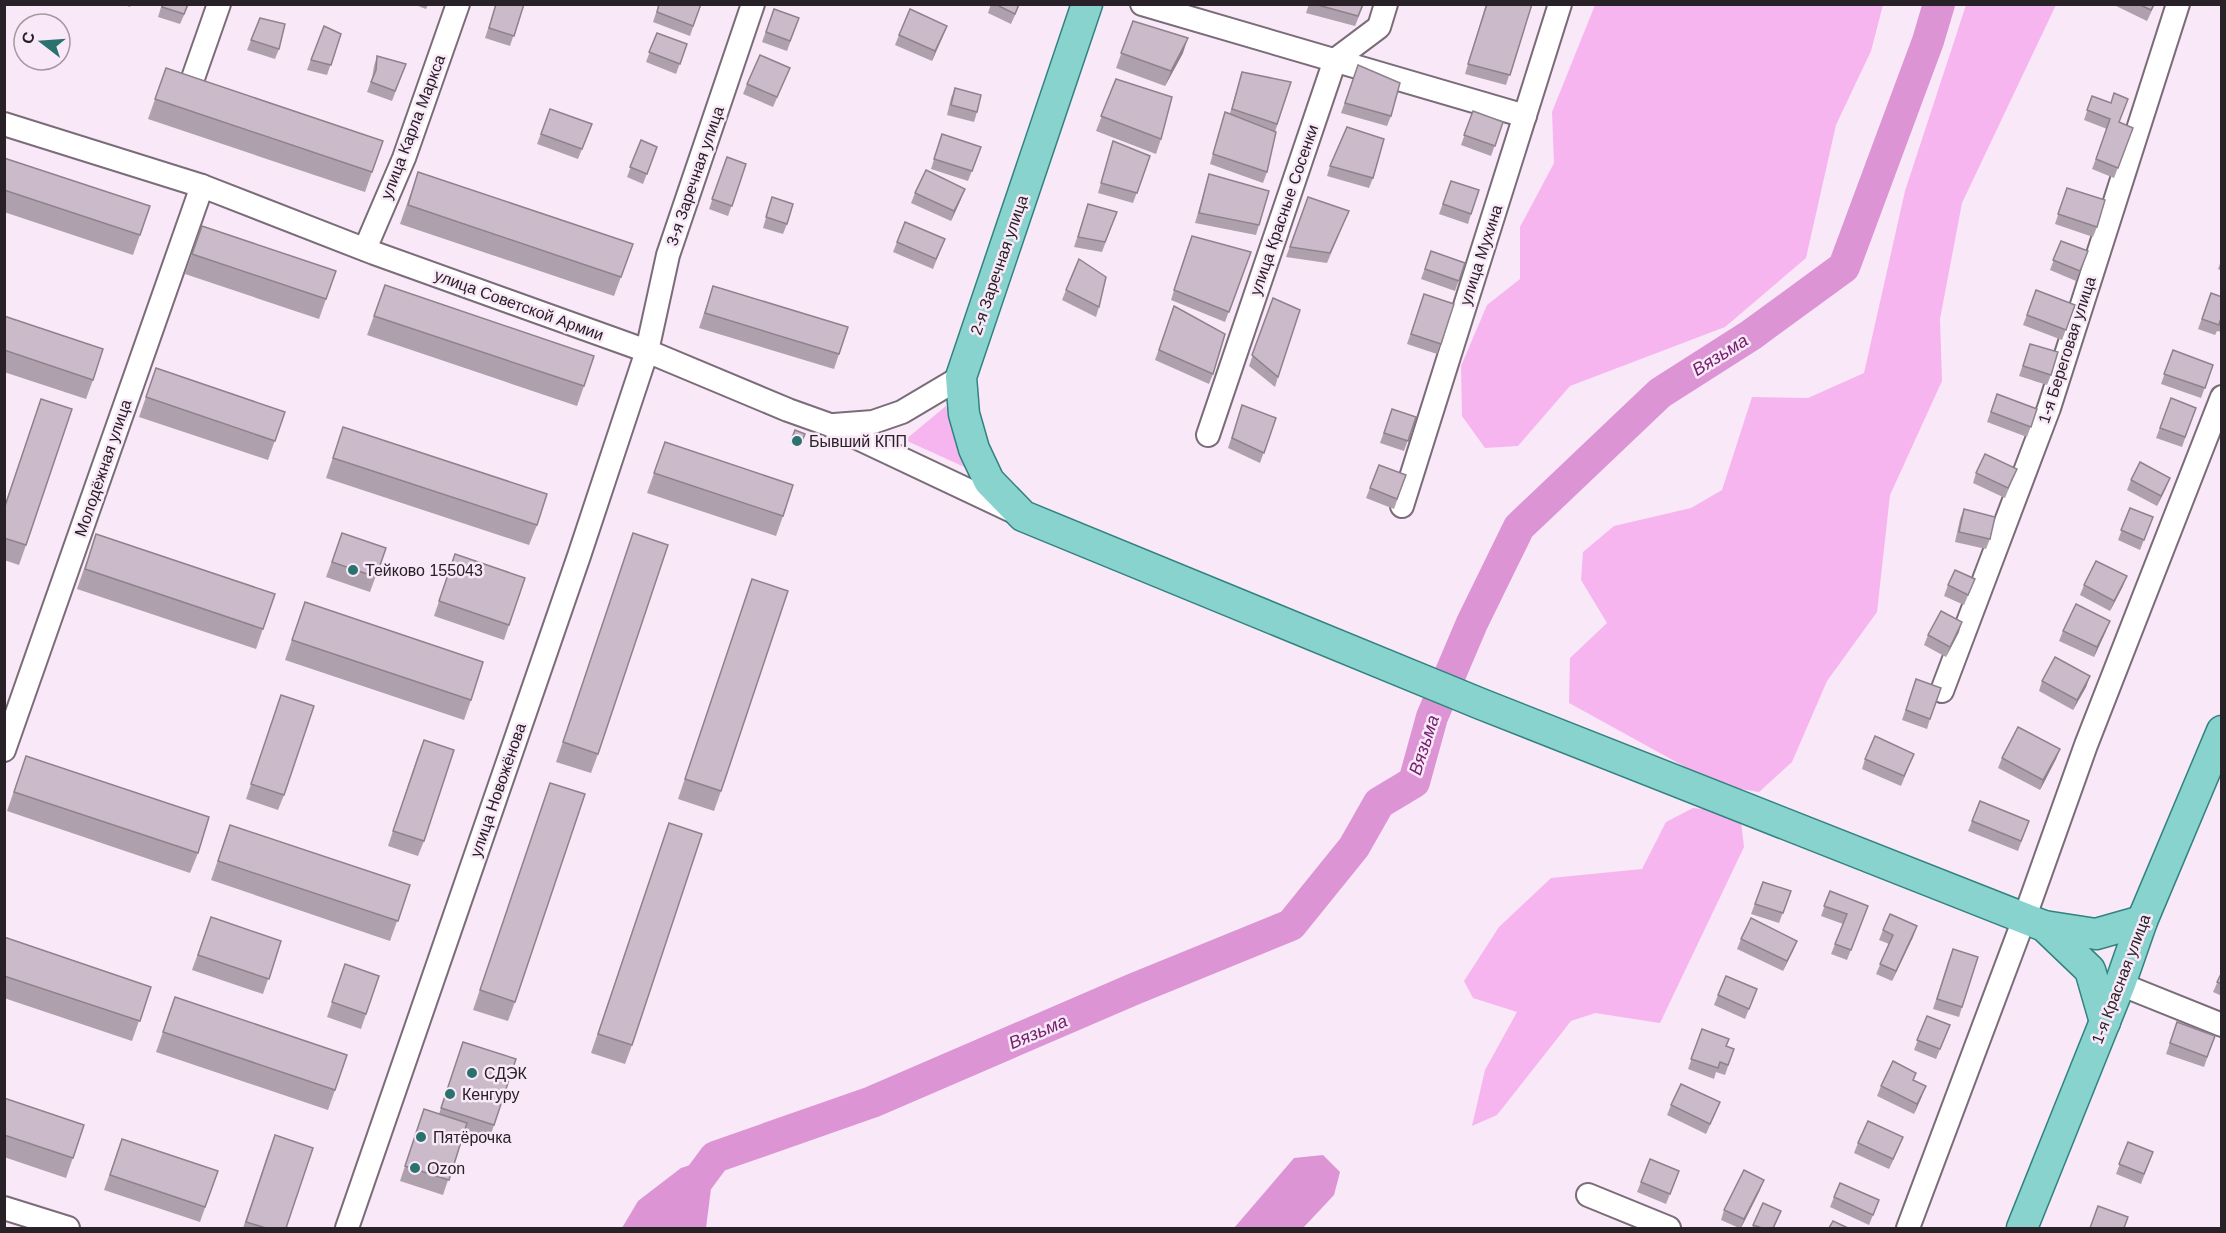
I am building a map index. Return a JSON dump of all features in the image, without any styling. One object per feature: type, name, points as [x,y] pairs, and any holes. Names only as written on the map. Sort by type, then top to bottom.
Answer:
[{"type":"main road","name":"2-я Заречная улица","points":[[1023,516],[989,481],[974,448],[964,414],[962,377],[1087,4]]},
{"type":"main road","points":[[1023,516],[1481,704],[2034,922],[2096,934],[2142,921]]},
{"type":"main road","name":"1-я Красная улица","points":[[2022,1228],[2120,984],[2142,921],[2215,762],[2222,731]]},
{"type":"main road","points":[[2034,922],[2090,970],[2105,1022]]},
{"type":"street","points":[[192,81],[219,4]]},
{"type":"street","name":"улица Карла Маркса","points":[[364,249],[404,158],[458,4]]},
{"type":"street","name":"3-я Заречная улица","points":[[646,351],[669,255],[753,4]]},
{"type":"street","points":[[1142,4],[1526,116]]},
{"type":"street","points":[[1335,60],[1379,27],[1386,4]]},
{"type":"street","name":"улица Мухина","points":[[1402,506],[1560,4]]},
{"type":"street","name":"1-я Береговая улица","points":[[1942,691],[2049,408],[2178,4]]},
{"type":"street","name":"улица Красные Сосенки","points":[[1208,435],[1335,60]]},
{"type":"street","name":"улица Советской Армии","points":[[4,124],[202,186],[364,249],[646,351],[830,425],[1023,516]]},
{"type":"street","name":"Молодёжная улица","points":[[4,750],[202,186]]},
{"type":"street","name":"улица Новожёнова","points":[[347,1228],[579,556],[646,351]]},
{"type":"street","points":[[830,425],[873,422],[902,412],[962,377]]},
{"type":"street","points":[[1908,1228],[2034,922],[2086,745],[2222,397]]},
{"type":"street","points":[[2120,984],[2222,1025]]},
{"type":"street","points":[[1588,1195],[1669,1228]]},
{"type":"street","points":[[4,1208],[68,1228]]},
{"type":"shaded area","points":[[1595,5],[1883,5],[1871,51],[1836,125],[1806,258],[1725,327],[1570,386],[1518,446],[1485,448],[1462,416],[1461,366],[1487,305],[1520,279],[1520,227],[1554,163],[1552,112]]},
{"type":"shaded area","points":[[1966,5],[2056,5],[1962,203],[1940,319],[1942,381],[1890,495],[1877,612],[1827,681],[1792,762],[1759,792],[1718,785],[1569,703],[1570,658],[1607,623],[1581,580],[1583,552],[1614,526],[1691,508],[1722,490],[1752,397],[1808,398],[1864,373],[1905,191]]},
{"type":"shaded area","points":[[946,406],[971,470],[905,440]]},
{"type":"shaded area","points":[[1693,808],[1740,813],[1744,847],[1660,1023],[1595,1013],[1571,1021],[1497,1115],[1472,1126],[1485,1070],[1517,1012],[1473,998],[1464,981],[1499,927],[1551,878],[1642,869],[1666,822]]},
{"type":"shaded area","points":[[1323,1155],[1340,1172],[1334,1195],[1303,1228],[1234,1228],[1294,1158]]},
{"type":"shaded area","points":[[715,1157],[706,1228],[622,1228],[638,1201],[681,1168]]},
{"type":"building","points":[[163,4],[188,4],[184,14],[162,7]]},
{"type":"building","points":[[496,4],[524,4],[514,36],[489,28]]},
{"type":"building","points":[[659,4],[701,4],[693,26],[657,12]]},
{"type":"building","points":[[995,4],[1019,4],[1015,14]]},
{"type":"building","points":[[1314,4],[1363,4],[1358,16]]},
{"type":"building","points":[[1487,4],[1532,4],[1510,75],[1468,64]]},
{"type":"building","points":[[2138,4],[2154,4],[2151,10]]},
{"type":"building","points":[[774,9],[799,18],[790,41],[766,32]]},
{"type":"building","points":[[910,9],[947,26],[935,51],[899,35]]},
{"type":"building","points":[[260,18],[285,24],[279,49],[251,40]]},
{"type":"building","points":[[1133,21],[1188,38],[1171,71],[1121,53]]},
{"type":"building","points":[[324,26],[341,34],[331,65],[311,60]]},
{"type":"building","points":[[657,33],[687,44],[680,64],[649,52]]},
{"type":"building","points":[[760,55],[790,68],[777,97],[747,84]]},
{"type":"building","points":[[377,56],[406,64],[395,91],[371,82],[376,70]]},
{"type":"building","points":[[1358,65],[1400,83],[1391,116],[1345,103]]},
{"type":"building","points":[[166,68],[383,141],[372,172],[155,99]]},
{"type":"building","points":[[1242,72],[1291,82],[1277,124],[1232,109]]},
{"type":"building","points":[[1116,79],[1172,97],[1161,139],[1101,116]]},
{"type":"building","points":[[955,88],[981,95],[977,112],[951,105]]},
{"type":"building","points":[[2114,93],[2128,99],[2119,122],[2133,128],[2118,168],[2096,159],[2110,119],[2087,110],[2092,96],[2111,103]]},
{"type":"building","points":[[550,109],[592,124],[582,149],[541,134]]},
{"type":"building","points":[[1473,111],[1503,122],[1495,146],[1464,135]]},
{"type":"building","points":[[1225,112],[1276,132],[1267,172],[1213,154]]},
{"type":"building","points":[[1347,127],[1384,139],[1373,178],[1330,166]]},
{"type":"building","points":[[942,134],[981,147],[972,171],[934,159]]},
{"type":"building","points":[[641,140],[657,147],[647,174],[630,167]]},
{"type":"building","points":[[1113,141],[1150,156],[1137,193],[1101,183]]},
{"type":"building","points":[[727,157],[746,164],[732,206],[712,199]]},
{"type":"building","points":[[4,158],[150,206],[140,235],[4,190]]},
{"type":"building","points":[[926,170],[965,189],[954,211],[915,193]]},
{"type":"building","points":[[418,172],[633,244],[621,277],[408,205]]},
{"type":"building","points":[[1209,174],[1269,191],[1259,225],[1199,213]]},
{"type":"building","points":[[1451,181],[1479,190],[1471,214],[1443,204]]},
{"type":"building","points":[[2067,188],[2105,200],[2097,227],[2058,214]]},
{"type":"building","points":[[772,197],[793,204],[787,224],[766,217]]},
{"type":"building","points":[[1308,197],[1349,211],[1330,253],[1290,247]]},
{"type":"building","points":[[1088,204],[1117,212],[1105,242],[1078,237]]},
{"type":"building","points":[[905,222],[945,239],[936,259],[897,242]]},
{"type":"building","points":[[202,226],[336,271],[326,299],[192,254]]},
{"type":"building","points":[[1192,236],[1251,252],[1229,312],[1174,290]]},
{"type":"building","points":[[2061,241],[2088,251],[2080,271],[2053,260]]},
{"type":"building","points":[[1431,251],[1465,263],[1459,281],[1425,269]]},
{"type":"building","points":[[1079,259],[1106,277],[1099,307],[1066,290]]},
{"type":"building","points":[[385,285],[594,356],[584,386],[374,316]]},
{"type":"building","points":[[713,286],[848,327],[839,354],[705,313]]},
{"type":"building","points":[[2036,290],[2075,305],[2066,330],[2027,315]]},
{"type":"building","points":[[2211,293],[2222,297],[2222,321],[2219,325],[2202,319]]},
{"type":"building","points":[[1424,294],[1454,304],[1441,344],[1411,334]]},
{"type":"building","points":[[1273,298],[1300,310],[1278,377],[1252,355]]},
{"type":"building","points":[[1174,306],[1225,334],[1213,374],[1159,350]]},
{"type":"building","points":[[4,316],[103,349],[93,380],[4,350]]},
{"type":"building","points":[[2030,344],[2058,352],[2051,375],[2023,366]]},
{"type":"building","points":[[2173,350],[2213,365],[2205,388],[2164,374]]},
{"type":"building","points":[[156,368],[285,412],[275,441],[146,397]]},
{"type":"building","points":[[1997,394],[2037,409],[2031,427],[1991,412]]},
{"type":"building","points":[[2171,398],[2196,408],[2185,437],[2160,428]]},
{"type":"building","points":[[41,399],[72,409],[26,545],[4,538],[4,509]]},
{"type":"building","points":[[1242,405],[1276,418],[1264,453],[1232,438]]},
{"type":"building","points":[[1392,409],[1416,417],[1408,441],[1384,433]]},
{"type":"building","points":[[343,427],[547,494],[537,525],[333,458]]},
{"type":"building","points":[[795,430],[805,434],[802,441],[792,438]]},
{"type":"building","points":[[665,442],[793,485],[783,516],[654,473]]},
{"type":"building","points":[[1985,454],[2017,469],[2008,488],[1976,473]]},
{"type":"building","points":[[2140,462],[2170,478],[2161,496],[2131,480]]},
{"type":"building","points":[[1379,465],[1406,475],[1397,499],[1370,488]]},
{"type":"building","points":[[2130,508],[2153,517],[2144,540],[2121,530]]},
{"type":"building","points":[[1964,509],[1995,517],[1990,539],[1959,532]]},
{"type":"building","points":[[342,533],[386,548],[376,577],[332,562]]},
{"type":"building","points":[[633,533],[668,545],[598,754],[563,742]]},
{"type":"building","points":[[96,534],[275,594],[263,629],[85,569]]},
{"type":"building","points":[[455,554],[525,578],[509,625],[439,601]]},
{"type":"building","points":[[2096,561],[2127,576],[2114,601],[2084,585]]},
{"type":"building","points":[[1955,570],[1975,579],[1968,595],[1948,585]]},
{"type":"building","points":[[752,579],[788,591],[721,791],[685,779]]},
{"type":"building","points":[[305,602],[483,662],[471,700],[292,640]]},
{"type":"building","points":[[2076,604],[2110,621],[2097,647],[2063,631]]},
{"type":"building","points":[[1941,611],[1962,622],[1950,647],[1928,635]]},
{"type":"building","points":[[2055,657],[2090,676],[2077,700],[2042,681]]},
{"type":"building","points":[[1916,679],[1941,688],[1930,719],[1906,710]]},
{"type":"building","points":[[281,695],[314,706],[284,795],[251,784]]},
{"type":"building","points":[[2018,727],[2060,749],[2043,780],[2002,758]]},
{"type":"building","points":[[1875,736],[1914,754],[1904,776],[1865,759]]},
{"type":"building","points":[[424,740],[454,750],[424,841],[393,831]]},
{"type":"building","points":[[26,756],[209,817],[198,853],[14,792]]},
{"type":"building","points":[[550,783],[585,794],[515,1002],[480,990]]},
{"type":"building","points":[[1980,801],[2029,821],[2021,841],[1972,821]]},
{"type":"building","points":[[669,823],[702,834],[632,1045],[598,1034]]},
{"type":"building","points":[[230,825],[410,885],[398,921],[218,861]]},
{"type":"building","points":[[1763,882],[1791,891],[1783,913],[1755,904]]},
{"type":"building","points":[[1830,891],[1868,906],[1851,950],[1835,944],[1847,914],[1824,906]]},
{"type":"building","points":[[1890,914],[1917,926],[1896,971],[1880,964],[1893,935],[1883,930]]},
{"type":"building","points":[[211,917],[281,941],[269,979],[198,955]]},
{"type":"building","points":[[1751,918],[1797,941],[1787,961],[1741,939]]},
{"type":"building","points":[[4,937],[151,987],[140,1021],[4,976]]},
{"type":"building","points":[[1953,949],[1978,957],[1962,1007],[1937,999]]},
{"type":"building","points":[[345,964],[379,976],[366,1014],[332,1002]]},
{"type":"building","points":[[2222,972],[2222,984],[2217,982]]},
{"type":"building","points":[[1726,976],[1757,989],[1749,1009],[1718,995]]},
{"type":"building","points":[[175,997],[347,1055],[335,1090],[163,1032]]},
{"type":"building","points":[[1927,1016],[1950,1025],[1940,1049],[1917,1040]]},
{"type":"building","points":[[2177,1022],[2215,1036],[2207,1057],[2170,1043]]},
{"type":"building","points":[[1702,1029],[1729,1039],[1726,1046],[1734,1049],[1728,1065],[1720,1062],[1718,1068],[1691,1059]]},
{"type":"building","points":[[463,1042],[516,1059],[494,1125],[441,1108]]},
{"type":"building","points":[[1893,1061],[1916,1073],[1913,1080],[1926,1086],[1917,1104],[1881,1086]]},
{"type":"building","points":[[1681,1084],[1720,1102],[1710,1124],[1671,1105]]},
{"type":"building","points":[[4,1098],[84,1125],[73,1158],[4,1135]]},
{"type":"building","points":[[424,1109],[467,1123],[449,1180],[405,1166]]},
{"type":"building","points":[[1868,1121],[1903,1137],[1893,1159],[1858,1143]]},
{"type":"building","points":[[275,1135],[313,1148],[286,1228],[266,1228],[246,1222]]},
{"type":"building","points":[[122,1139],[218,1171],[205,1207],[110,1175]]},
{"type":"building","points":[[2128,1142],[2153,1152],[2144,1174],[2119,1164]]},
{"type":"building","points":[[1650,1159],[1679,1171],[1670,1194],[1641,1182]]},
{"type":"building","points":[[1744,1170],[1764,1180],[1744,1219],[1724,1210]]},
{"type":"building","points":[[1840,1183],[1879,1200],[1873,1215],[1834,1197]]},
{"type":"building","points":[[1763,1203],[1781,1211],[1773,1228],[1753,1225]]},
{"type":"building","points":[[2098,1206],[2128,1217],[2124,1228],[2090,1228]]},
{"type":"building","points":[[1833,1221],[1848,1228],[1829,1228]]},
{"type":"waterway","name":"Вязьма","points":[[673,1228],[675,1211],[715,1157],[872,1102],[1134,989],[1291,925],[1354,847],[1379,803],[1414,782],[1432,717],[1472,623],[1519,527],[1660,393],[1751,335],[1844,267],[1928,41],[1939,4]]},
{"type":"place","name":"Бывший КПП","points":[[797,441]]},
{"type":"place","name":"Тейково 155043","points":[[353,570]]},
{"type":"place","name":"СДЭК","points":[[472,1073]]},
{"type":"place","name":"Кенгуру","points":[[450,1094]]},
{"type":"place","name":"Пятёрочка","points":[[421,1137]]},
{"type":"place","name":"Ozon","points":[[415,1168]]}]
